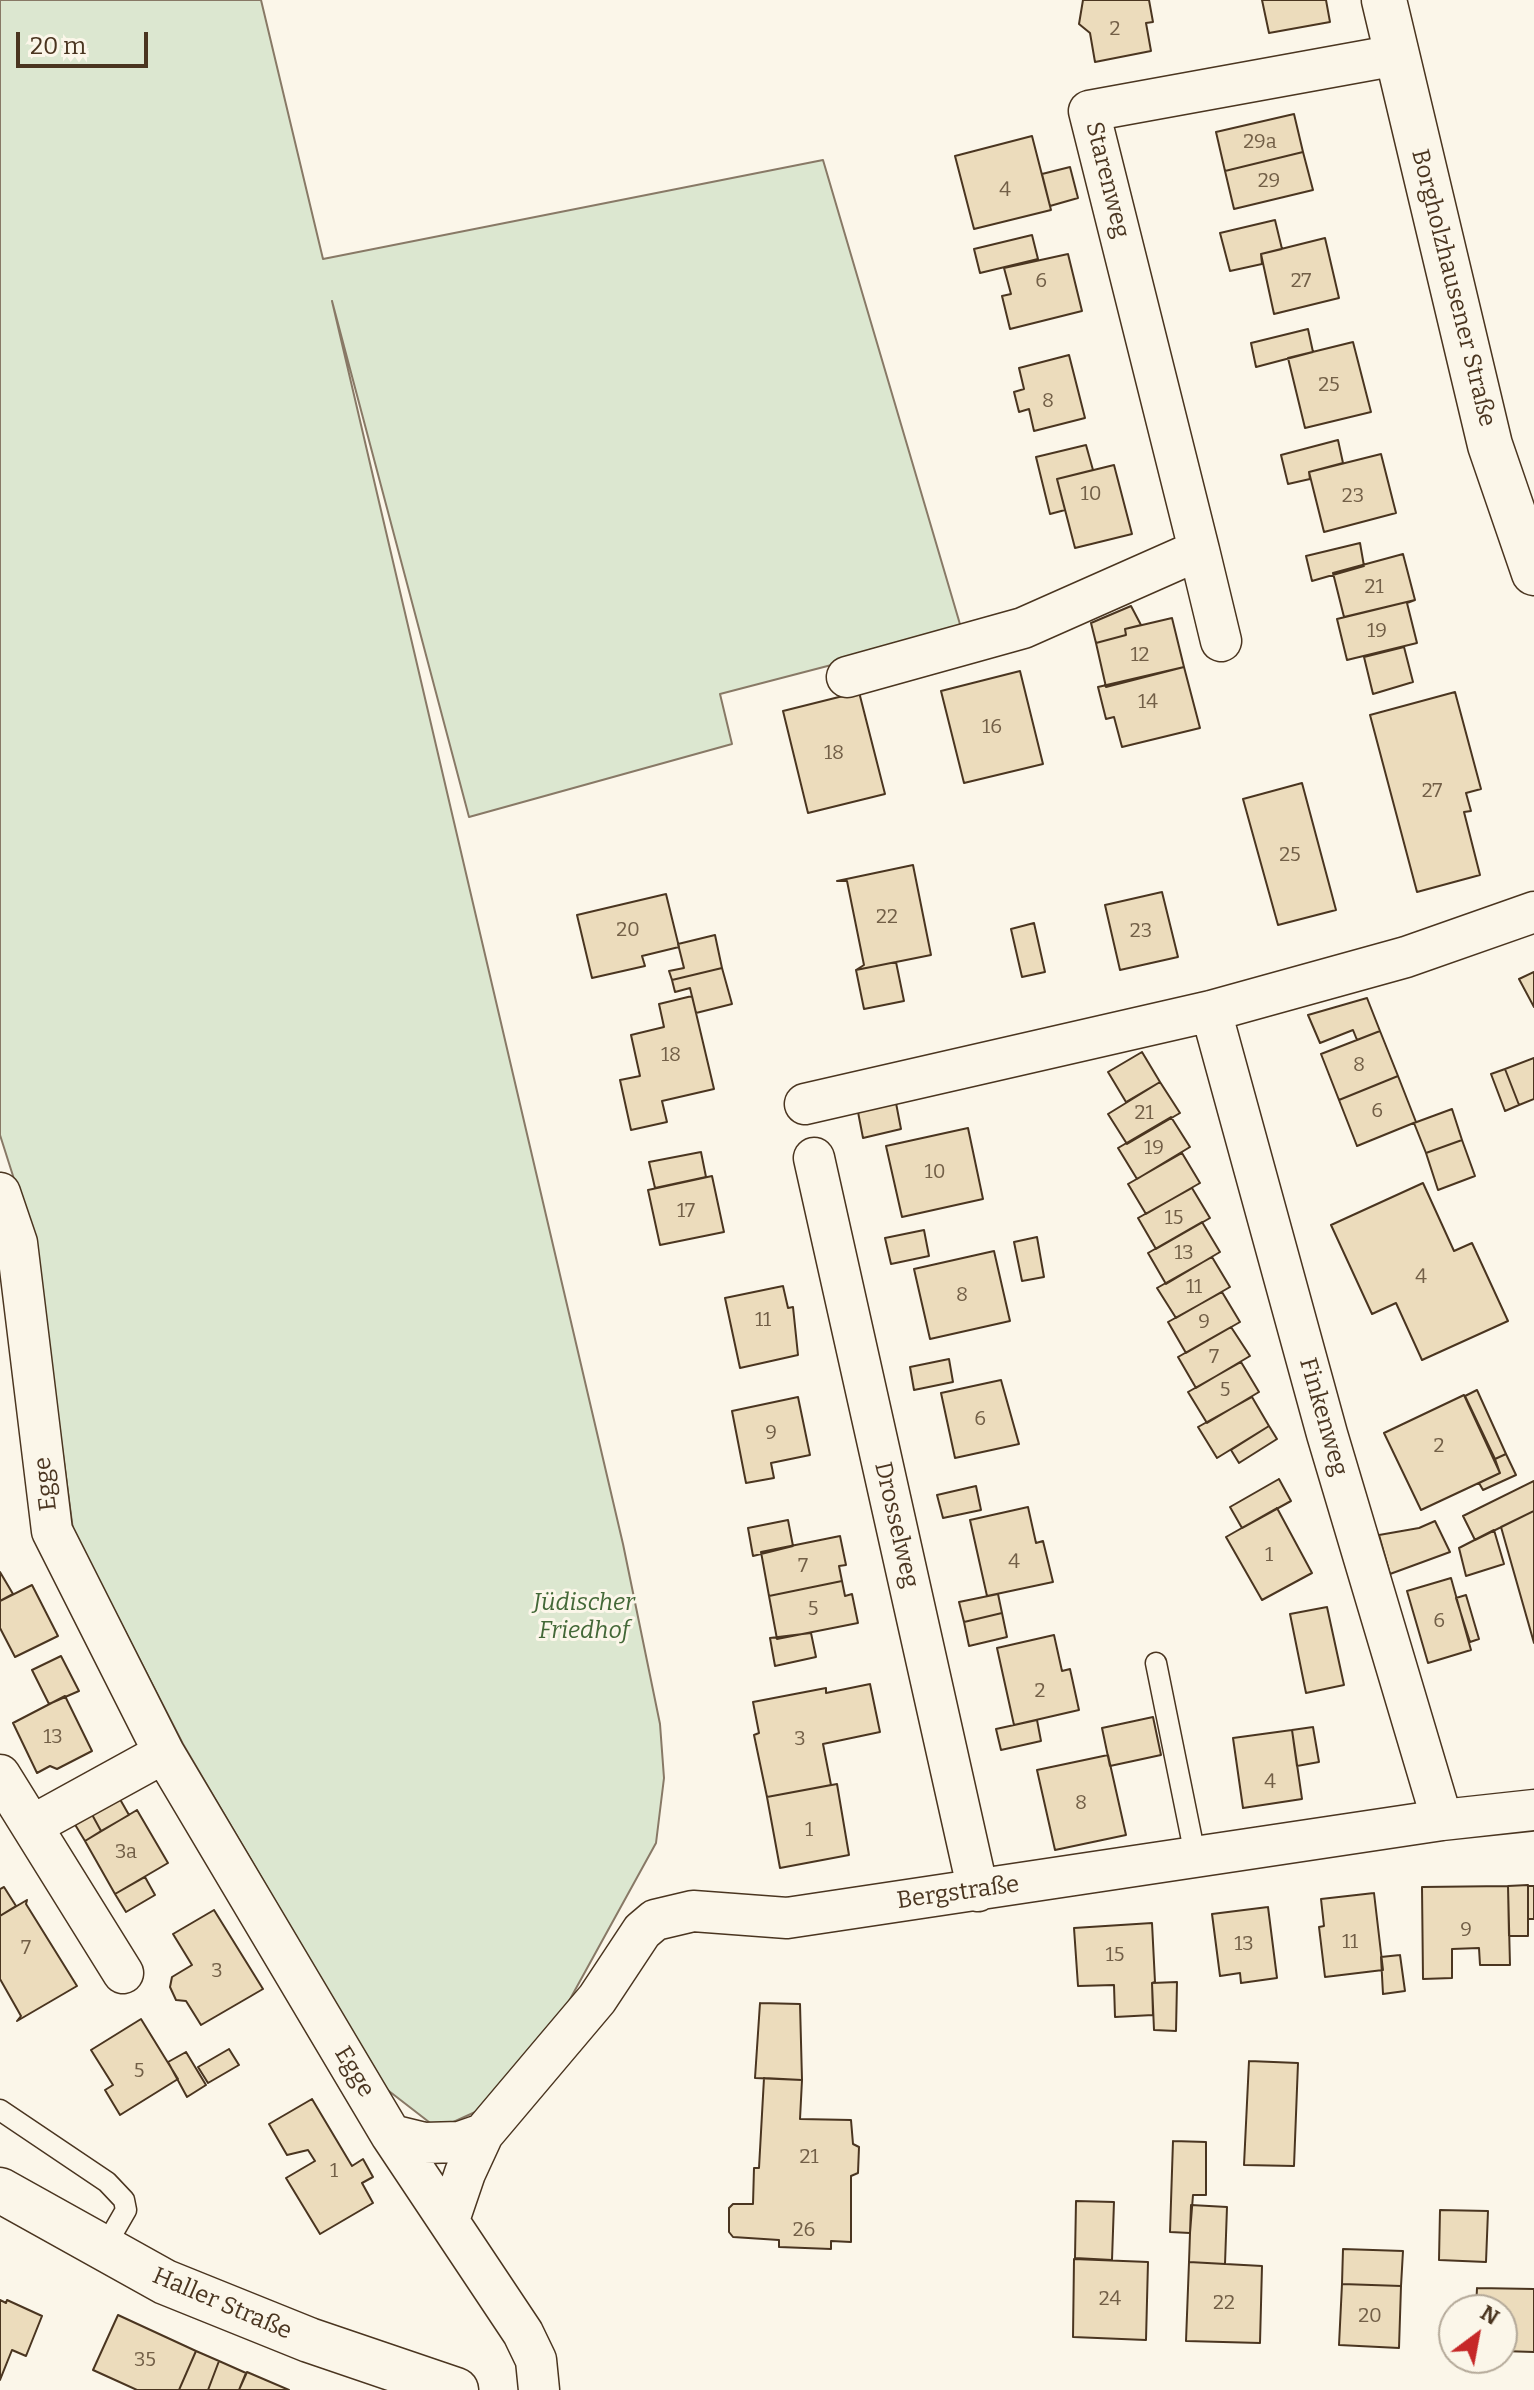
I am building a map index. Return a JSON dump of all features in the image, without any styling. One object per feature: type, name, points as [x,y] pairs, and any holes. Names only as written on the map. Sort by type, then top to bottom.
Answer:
[{"type":"main road","name":"Borgholzhausener Straße","points":[[1384,0],[1490,445],[1534,573]]},
{"type":"main road","name":"Haller Straße","points":[[0,2190],[165,2282],[309,2340],[456,2390]]},
{"type":"street","name":"Starenweg","points":[[1221,641],[1089,111],[1397,55]]},
{"type":"street","points":[[847,677],[1023,628],[1199,550]]},
{"type":"street","points":[[805,1104],[1211,1011],[1406,957],[1534,912]]},
{"type":"street","name":"Finkenweg","points":[[1211,1011],[1327,1434],[1442,1820]]},
{"type":"street","name":"Drosselweg","points":[[814,1158],[978,1891]]},
{"type":"street","name":"Egge","points":[[0,1193],[17,1243],[52,1531],[164,1753],[391,2135],[523,2333],[536,2360],[539,2390]]},
{"type":"street","points":[[33,1825],[164,1753]]},
{"type":"street","points":[[0,1775],[123,1973]]},
{"type":"street","name":"Bergstraße","points":[[449,2220],[465,2173],[483,2134],[597,1999],[642,1931],[655,1920],[693,1911],[787,1918],[1196,1860],[1442,1820],[1534,1810]]},
{"type":"street","points":[[391,2135],[424,2143],[460,2142],[483,2134]]},
{"type":"lane","points":[[1156,1663],[1196,1860]]},
{"type":"lane","points":[[0,2110],[107,2182],[124,2200],[126,2210],[103,2250]]},
{"type":"green space","name":"Jüdischer Friedhof","points":[[0,0],[261,0],[323,259],[823,160],[962,631],[720,694],[732,744],[469,817],[332,301],[623,1544],[660,1724],[664,1778],[656,1843],[558,2021],[484,2108],[438,2129],[385,2088],[183,1744],[73,1530],[35,1245],[0,1135]]},
{"type":"building","points":[[1083,0],[1149,0],[1153,22],[1146,23],[1151,51],[1095,62],[1090,33],[1079,24]]},
{"type":"building","points":[[1262,0],[1326,0],[1330,22],[1269,33]]},
{"type":"building","points":[[1294,114],[1303,152],[1225,171],[1216,132]]},
{"type":"building","points":[[1032,136],[1051,210],[974,229],[955,156]]},
{"type":"building","points":[[1303,152],[1313,190],[1234,209],[1225,171]]},
{"type":"building","points":[[1070,167],[1078,198],[1050,206],[1042,174]]},
{"type":"building","points":[[1275,220],[1282,249],[1261,254],[1262,264],[1230,271],[1220,233]]},
{"type":"building","points":[[1032,235],[1038,259],[980,273],[974,249]]},
{"type":"building","points":[[1325,238],[1339,298],[1274,314],[1261,254]]},
{"type":"building","points":[[1068,254],[1082,311],[1010,329],[1002,296],[1011,294],[1004,268]]},
{"type":"building","points":[[1308,329],[1313,352],[1256,367],[1251,343]]},
{"type":"building","points":[[1353,342],[1371,412],[1305,428],[1288,358]]},
{"type":"building","points":[[1069,355],[1085,418],[1034,431],[1029,409],[1019,412],[1014,392],[1024,389],[1019,368]]},
{"type":"building","points":[[1338,440],[1343,463],[1309,472],[1310,479],[1288,484],[1281,455]]},
{"type":"building","points":[[1086,445],[1093,470],[1057,479],[1065,510],[1050,514],[1036,457]]},
{"type":"building","points":[[1381,454],[1396,513],[1324,532],[1309,472]]},
{"type":"building","points":[[1114,465],[1132,534],[1075,548],[1057,479]]},
{"type":"building","points":[[1360,543],[1364,566],[1312,581],[1306,556]]},
{"type":"building","points":[[1403,554],[1415,600],[1344,617],[1333,573]]},
{"type":"building","points":[[1415,600],[1407,603],[1417,643],[1347,660],[1337,619]]},
{"type":"building","points":[[1131,606],[1141,625],[1125,629],[1126,635],[1096,643],[1091,623]]},
{"type":"building","points":[[1172,618],[1184,667],[1106,687],[1096,643],[1126,635],[1125,629]]},
{"type":"building","points":[[1404,647],[1413,682],[1373,694],[1364,657]]},
{"type":"building","points":[[1184,667],[1200,728],[1122,747],[1114,717],[1106,719],[1098,687]]},
{"type":"building","points":[[1020,671],[1043,764],[964,783],[941,691]]},
{"type":"building","points":[[859,692],[885,794],[808,813],[783,711]]},
{"type":"building","points":[[1455,692],[1481,789],[1466,793],[1471,811],[1464,812],[1480,875],[1417,892],[1370,715]]},
{"type":"building","points":[[1302,783],[1336,910],[1278,925],[1243,799]]},
{"type":"building","points":[[913,865],[931,955],[856,970],[864,965],[847,881],[837,881]]},
{"type":"building","points":[[1162,892],[1178,957],[1120,970],[1105,905]]},
{"type":"building","points":[[666,894],[679,947],[642,956],[645,966],[592,978],[577,915]]},
{"type":"building","points":[[1034,923],[1045,972],[1022,977],[1011,929]]},
{"type":"building","points":[[715,935],[722,968],[672,980],[669,971],[684,968],[678,944]]},
{"type":"building","points":[[896,962],[904,1001],[864,1009],[856,970]]},
{"type":"building","points":[[722,968],[732,1004],[696,1013],[690,988],[675,992],[672,980]]},
{"type":"building","points":[[1534,972],[1534,1007],[1519,979]]},
{"type":"building","points":[[692,996],[714,1089],[662,1101],[667,1122],[631,1130],[620,1080],[640,1076],[631,1035],[664,1027],[659,1004]]},
{"type":"building","points":[[1367,998],[1380,1031],[1357,1040],[1353,1030],[1320,1043],[1308,1015]]},
{"type":"building","points":[[1380,1031],[1398,1076],[1339,1100],[1321,1054]]},
{"type":"building","points":[[1142,1052],[1160,1082],[1126,1102],[1108,1072]]},
{"type":"building","points":[[1534,1058],[1534,1099],[1519,1105],[1505,1069]]},
{"type":"building","points":[[1505,1069],[1519,1105],[1505,1111],[1491,1074]]},
{"type":"building","points":[[1398,1076],[1416,1122],[1357,1146],[1339,1100]]},
{"type":"building","points":[[1160,1082],[1180,1113],[1127,1144],[1108,1114]]},
{"type":"building","points":[[896,1103],[901,1129],[863,1138],[858,1112]]},
{"type":"building","points":[[1452,1109],[1462,1140],[1426,1153],[1414,1123]]},
{"type":"building","points":[[1171,1117],[1190,1147],[1137,1179],[1118,1148]]},
{"type":"building","points":[[968,1128],[983,1199],[902,1217],[886,1146]]},
{"type":"building","points":[[1462,1140],[1475,1176],[1438,1190],[1426,1153]]},
{"type":"building","points":[[701,1152],[706,1177],[655,1188],[649,1162]]},
{"type":"building","points":[[1182,1153],[1200,1183],[1146,1214],[1128,1184]]},
{"type":"building","points":[[712,1176],[724,1232],[660,1245],[648,1190]]},
{"type":"building","points":[[1423,1183],[1454,1251],[1472,1243],[1508,1321],[1422,1360],[1396,1303],[1372,1314],[1331,1225]]},
{"type":"building","points":[[1192,1188],[1210,1218],[1156,1249],[1138,1218]]},
{"type":"building","points":[[1202,1222],[1220,1252],[1166,1284],[1148,1253]]},
{"type":"building","points":[[924,1230],[929,1256],[891,1264],[885,1238]]},
{"type":"building","points":[[1037,1237],[1044,1277],[1022,1281],[1014,1242]]},
{"type":"building","points":[[994,1251],[1010,1321],[930,1339],[914,1269]]},
{"type":"building","points":[[1212,1257],[1230,1287],[1176,1318],[1157,1288]]},
{"type":"building","points":[[783,1286],[788,1308],[793,1307],[798,1355],[740,1368],[725,1298]]},
{"type":"building","points":[[1222,1292],[1240,1322],[1186,1353],[1168,1322]]},
{"type":"building","points":[[1231,1327],[1250,1356],[1196,1388],[1178,1357]]},
{"type":"building","points":[[949,1359],[953,1382],[914,1390],[910,1367]]},
{"type":"building","points":[[1241,1362],[1259,1392],[1207,1423],[1188,1392]]},
{"type":"building","points":[[1001,1380],[1019,1444],[955,1458],[941,1393]]},
{"type":"building","points":[[1477,1390],[1506,1454],[1495,1459],[1465,1396]]},
{"type":"building","points":[[1464,1395],[1500,1473],[1421,1510],[1384,1433]]},
{"type":"building","points":[[798,1397],[810,1455],[771,1463],[774,1478],[746,1483],[732,1411]]},
{"type":"building","points":[[1252,1397],[1269,1426],[1217,1458],[1198,1427]]},
{"type":"building","points":[[1269,1426],[1277,1439],[1239,1463],[1231,1450]]},
{"type":"building","points":[[1506,1454],[1516,1475],[1483,1490],[1479,1483],[1500,1473],[1495,1459]]},
{"type":"building","points":[[1279,1479],[1291,1501],[1242,1528],[1230,1507]]},
{"type":"building","points":[[1534,1481],[1534,1511],[1475,1540],[1463,1516]]},
{"type":"building","points":[[976,1486],[981,1510],[943,1518],[937,1495]]},
{"type":"building","points":[[1028,1507],[1036,1543],[1043,1541],[1053,1582],[987,1596],[970,1520]]},
{"type":"building","points":[[1277,1508],[1312,1573],[1262,1600],[1226,1537]]},
{"type":"building","points":[[1534,1511],[1534,1643],[1501,1527]]},
{"type":"building","points":[[788,1520],[793,1546],[753,1556],[748,1528]]},
{"type":"building","points":[[1435,1521],[1450,1552],[1390,1574],[1379,1535],[1419,1528]]},
{"type":"building","points":[[1494,1530],[1504,1564],[1466,1576],[1459,1548]]},
{"type":"building","points":[[840,1536],[846,1565],[839,1566],[842,1581],[769,1596],[761,1552]]},
{"type":"building","points":[[0,1572],[13,1594],[0,1601]]},
{"type":"building","points":[[1451,1578],[1471,1650],[1428,1663],[1407,1591]]},
{"type":"building","points":[[842,1581],[845,1596],[852,1594],[858,1623],[777,1639],[769,1596]]},
{"type":"building","points":[[32,1585],[58,1636],[15,1657],[0,1628],[0,1601]]},
{"type":"building","points":[[998,1594],[1002,1613],[964,1622],[959,1602]]},
{"type":"building","points":[[1466,1595],[1479,1639],[1470,1642],[1456,1598]]},
{"type":"building","points":[[1327,1607],[1344,1685],[1306,1693],[1290,1614]]},
{"type":"building","points":[[1002,1613],[1007,1637],[969,1646],[964,1622]]},
{"type":"building","points":[[811,1633],[816,1657],[775,1666],[770,1638]]},
{"type":"building","points":[[1054,1635],[1062,1671],[1070,1669],[1079,1710],[1014,1725],[997,1648]]},
{"type":"building","points":[[61,1656],[79,1691],[49,1704],[32,1670]]},
{"type":"building","points":[[870,1684],[880,1732],[823,1744],[831,1785],[767,1797],[754,1735],[759,1733],[753,1702],[826,1688],[826,1693]]},
{"type":"building","points":[[65,1696],[92,1751],[57,1769],[50,1766],[37,1773],[13,1723]]},
{"type":"building","points":[[1153,1717],[1161,1755],[1110,1766],[1102,1728]]},
{"type":"building","points":[[1037,1720],[1041,1741],[1001,1750],[996,1729]]},
{"type":"building","points":[[1313,1727],[1319,1762],[1297,1766],[1292,1730]]},
{"type":"building","points":[[1292,1730],[1302,1799],[1243,1808],[1233,1738]]},
{"type":"building","points":[[1108,1755],[1126,1835],[1055,1850],[1037,1770]]},
{"type":"building","points":[[837,1784],[849,1855],[780,1868],[767,1797]]},
{"type":"building","points":[[117,1794],[129,1815],[101,1831],[89,1809]]},
{"type":"building","points":[[89,1809],[101,1831],[85,1841],[71,1818]]},
{"type":"building","points":[[137,1810],[168,1863],[115,1894],[85,1841]]},
{"type":"building","points":[[145,1877],[155,1895],[126,1912],[115,1894]]},
{"type":"building","points":[[1528,1885],[1528,1936],[1509,1936],[1508,1886]]},
{"type":"building","points":[[1508,1886],[1510,1965],[1480,1965],[1479,1948],[1452,1949],[1452,1978],[1423,1979],[1422,1887]]},
{"type":"building","points":[[1528,1886],[1534,1886],[1534,1919],[1528,1919]]},
{"type":"building","points":[[4,1887],[16,1906],[0,1916],[0,1889]]},
{"type":"building","points":[[1374,1893],[1383,1970],[1325,1977],[1319,1927],[1324,1926],[1321,1899]]},
{"type":"building","points":[[27,1900],[26,1904],[77,1986],[17,2021],[21,2016],[0,1979],[0,1916]]},
{"type":"building","points":[[1268,1907],[1277,1978],[1241,1983],[1240,1973],[1220,1976],[1212,1914]]},
{"type":"building","points":[[214,1910],[263,1989],[201,2025],[186,2001],[176,2000],[170,1987],[172,1977],[192,1965],[173,1934]]},
{"type":"building","points":[[1152,1923],[1153,2015],[1115,2017],[1114,1985],[1078,1986],[1074,1928]]},
{"type":"building","points":[[1400,1955],[1405,1991],[1383,1994],[1381,1957]]},
{"type":"building","points":[[1177,1982],[1176,2031],[1154,2030],[1152,1983]]},
{"type":"building","points":[[760,2003],[800,2004],[802,2080],[755,2078]]},
{"type":"building","points":[[141,2019],[178,2079],[120,2115],[105,2090],[113,2085],[91,2050]]},
{"type":"building","points":[[229,2049],[239,2065],[208,2083],[198,2067]]},
{"type":"building","points":[[186,2052],[206,2085],[187,2097],[168,2062]]},
{"type":"building","points":[[1249,2061],[1298,2063],[1294,2166],[1244,2165]]},
{"type":"building","points":[[764,2078],[802,2080],[800,2119],[851,2120],[853,2144],[859,2147],[858,2173],[851,2176],[851,2242],[831,2241],[831,2249],[779,2247],[779,2240],[733,2237],[729,2232],[729,2208],[733,2204],[753,2204],[754,2168],[759,2168]]},
{"type":"building","points":[[312,2099],[352,2166],[363,2159],[373,2177],[362,2183],[373,2203],[320,2234],[286,2178],[315,2161],[308,2150],[287,2155],[269,2124]]},
{"type":"building","points":[[1173,2141],[1206,2142],[1206,2195],[1193,2195],[1190,2233],[1170,2232]]},
{"type":"building","points":[[1076,2201],[1114,2202],[1112,2260],[1075,2258]]},
{"type":"building","points":[[1191,2205],[1227,2207],[1225,2264],[1189,2262]]},
{"type":"building","points":[[1440,2210],[1488,2211],[1486,2262],[1439,2260]]},
{"type":"building","points":[[1343,2249],[1403,2251],[1401,2286],[1342,2284]]},
{"type":"building","points":[[1074,2259],[1148,2262],[1146,2340],[1073,2337]]},
{"type":"building","points":[[1189,2262],[1262,2266],[1260,2343],[1186,2341]]},
{"type":"building","points":[[1342,2284],[1401,2286],[1399,2348],[1339,2345]]},
{"type":"building","points":[[1477,2288],[1534,2289],[1534,2352],[1518,2352],[1518,2294],[1477,2294]]},
{"type":"building","points":[[0,2300],[6,2303],[7,2300],[42,2316],[26,2356],[12,2350],[0,2380]]},
{"type":"building","points":[[118,2315],[196,2351],[179,2390],[137,2390],[93,2370]]},
{"type":"building","points":[[196,2351],[219,2361],[208,2390],[179,2390]]},
{"type":"building","points":[[219,2361],[246,2373],[239,2390],[208,2390]]},
{"type":"building","points":[[247,2372],[289,2390],[239,2390]]}]
